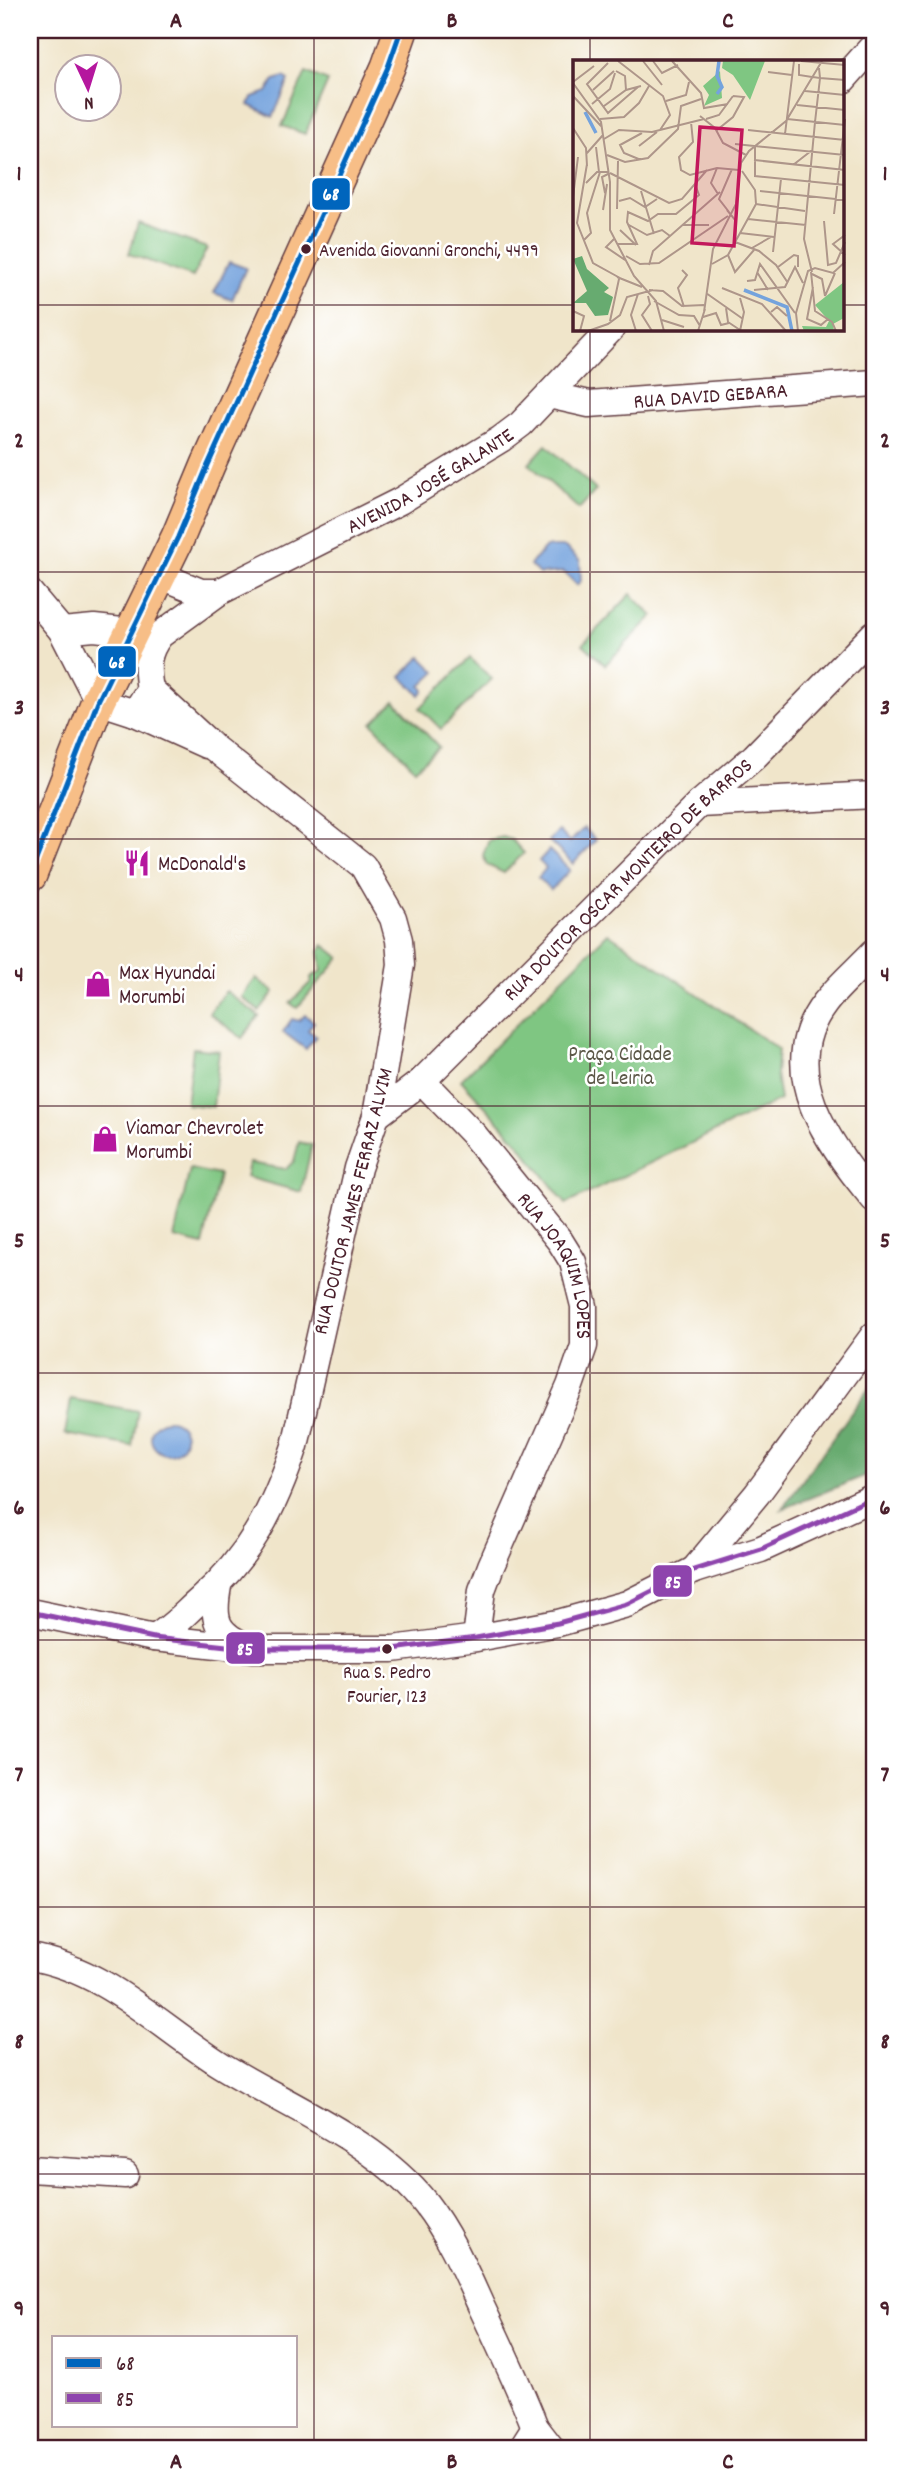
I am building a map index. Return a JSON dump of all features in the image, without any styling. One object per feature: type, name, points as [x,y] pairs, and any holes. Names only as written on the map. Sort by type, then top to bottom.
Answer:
[{"type":"main road","points":[[30,875],[98,701],[159,575],[388,67],[401,30]]},
{"type":"street","points":[[844,79],[874,45]]},
{"type":"street","name":"AVENIDA JOSÉ GALANTE","points":[[150,689],[146,664],[160,635],[219,592],[400,501],[501,439],[549,395],[609,331]]},
{"type":"street","name":"RUA DAVID GEBARA","points":[[549,395],[589,404],[874,383]]},
{"type":"street","points":[[159,575],[201,592],[219,592]]},
{"type":"street","points":[[30,593],[62,631],[98,701],[135,713],[150,689]]},
{"type":"street","points":[[62,631],[94,628],[132,632]]},
{"type":"street","name":"RUA DOUTOR OSCAR MONTEIRO DE BARROS","points":[[376,1116],[422,1081],[699,804],[754,757],[874,634]]},
{"type":"street","name":"RUA DOUTOR JAMES FERRAZ ALVIM","points":[[150,689],[214,748],[363,866],[393,918],[401,965],[376,1116],[358,1168],[295,1446],[284,1478],[256,1538],[218,1586],[154,1639]]},
{"type":"street","name":"RUA DOUTOR JAMES FERRAZ ALVIM","points":[[135,713],[214,748]]},
{"type":"street","points":[[699,804],[874,795]]},
{"type":"street","points":[[874,953],[824,1003],[808,1037],[805,1057],[806,1080],[818,1124],[846,1166],[874,1199]]},
{"type":"street","name":"RUA JOAQUIM LOPES","points":[[422,1081],[474,1135],[560,1241],[573,1262],[584,1306],[584,1346],[570,1386],[486,1578],[476,1638]]},
{"type":"street","points":[[694,1570],[757,1494],[874,1335]]},
{"type":"street","points":[[757,1494],[756,1506],[763,1522],[783,1539]]},
{"type":"street","points":[[30,1612],[154,1639],[254,1649],[393,1649],[476,1638],[558,1623],[627,1604],[694,1570],[783,1539],[874,1497]]},
{"type":"street","points":[[218,1586],[214,1609],[220,1628],[233,1641],[254,1649]]},
{"type":"street","points":[[30,1957],[76,1969],[107,1985],[222,2066],[310,2116],[386,2165],[425,2202],[450,2238],[535,2427],[552,2449]]},
{"type":"street","points":[[30,2169],[125,2175]]},
{"type":"street","points":[[521,2449],[535,2427]]},
{"type":"green space","points":[[306,72],[328,81],[305,134],[282,126]]},
{"type":"green space","points":[[138,223],[207,248],[193,277],[129,254]]},
{"type":"green space","points":[[546,445],[596,490],[579,509],[529,464]]},
{"type":"green space","points":[[631,594],[653,616],[605,665],[583,644]]},
{"type":"green space","points":[[470,658],[492,679],[441,729],[420,708]]},
{"type":"green space","points":[[395,701],[439,747],[415,769],[372,723]]},
{"type":"green space","points":[[503,837],[512,840],[524,853],[504,873],[487,865],[483,855],[489,840]]},
{"type":"green space","name":"Praça Cidade de Leiria","points":[[608,933],[778,1049],[776,1074],[780,1100],[566,1204],[515,1139],[461,1080]]},
{"type":"green space","points":[[324,945],[340,958],[297,1008],[290,1003],[311,982],[311,977],[322,971],[319,951]]},
{"type":"green space","points":[[256,978],[274,992],[259,1011],[242,997]]},
{"type":"green space","points":[[226,991],[259,1016],[242,1038],[209,1013]]},
{"type":"green space","points":[[193,1048],[219,1051],[213,1107],[186,1104]]},
{"type":"green space","points":[[299,1142],[312,1145],[301,1192],[246,1177],[249,1163],[286,1169],[294,1161]]},
{"type":"green space","points":[[190,1169],[219,1175],[203,1245],[174,1238]]},
{"type":"green space","points":[[874,1381],[874,1472],[782,1509]]},
{"type":"green space","points":[[71,1399],[138,1411],[132,1446],[65,1434]]},
{"type":"water","points":[[284,77],[289,80],[273,117],[249,105],[252,97],[267,92],[274,80]]},
{"type":"water","points":[[229,262],[246,268],[232,300],[214,293]]},
{"type":"water","points":[[546,547],[565,547],[580,561],[581,581],[577,585],[564,572],[539,574],[530,565]]},
{"type":"water","points":[[421,657],[436,672],[421,686],[424,690],[420,695],[401,676]]},
{"type":"water","points":[[584,828],[596,840],[573,864],[549,841],[559,831],[570,842]]},
{"type":"water","points":[[549,850],[570,870],[551,890],[538,878],[546,868],[539,861]]},
{"type":"water","points":[[305,1015],[314,1022],[308,1030],[316,1036],[306,1049],[283,1032],[292,1019],[299,1021]]},
{"type":"water","points":[[168,1420],[180,1425],[185,1437],[180,1449],[168,1454],[156,1449],[151,1437],[156,1425]]},
{"type":"transit line","name":"68","points":[[30,875],[98,701],[178,537],[388,67],[401,30]]},
{"type":"transit line","name":"85","points":[[30,1612],[154,1638],[254,1649],[393,1649],[476,1638],[558,1623],[627,1604],[694,1570],[761,1549],[874,1497]]},
{"type":"place","name":"Avenida Giovanni Gronchi, 4499","points":[[306,249]]},
{"type":"place","name":"McDonald's","points":[[137,863]]},
{"type":"place","name":"Max Hyundai Morumbi","points":[[98,984]]},
{"type":"place","name":"Viamar Chevrolet Morumbi","points":[[105,1139]]},
{"type":"place","name":"Rua S. Pedro Fourier, 123","points":[[387,1649]]}]
